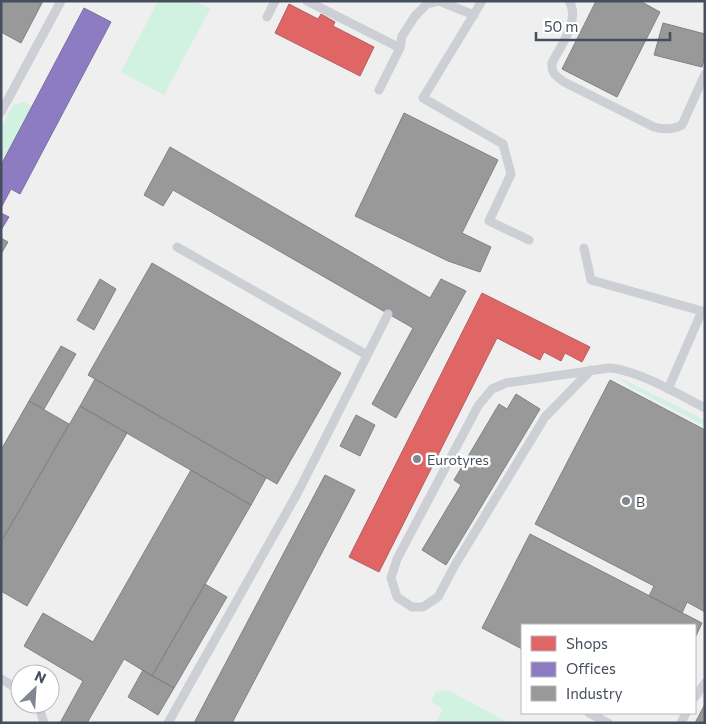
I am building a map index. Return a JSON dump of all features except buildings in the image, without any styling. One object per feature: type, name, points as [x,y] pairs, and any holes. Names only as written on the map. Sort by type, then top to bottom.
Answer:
[{"type":"lane","points":[[1,112],[61,1]]},
{"type":"lane","points":[[267,17],[275,1]]},
{"type":"lane","points":[[308,1],[400,48]]},
{"type":"lane","points":[[379,90],[400,48],[402,36],[415,16],[427,4],[439,1],[474,14]]},
{"type":"lane","points":[[482,1],[424,98],[504,144],[512,174],[489,221],[529,240]]},
{"type":"lane","points":[[569,1],[572,5],[573,16],[570,27],[551,68],[553,73],[564,82],[654,127],[670,130],[682,125],[705,74]]},
{"type":"lane","points":[[177,247],[367,355]]},
{"type":"lane","points":[[584,248],[590,280],[703,312],[668,389]]},
{"type":"lane","points":[[168,723],[298,492],[388,314]]},
{"type":"lane","points":[[591,370],[545,417],[455,564],[438,597],[423,607],[412,607],[397,597],[391,578],[397,559],[484,396],[492,389],[506,383],[591,370],[620,368],[705,408]]},
{"type":"lane","points":[[696,696],[705,682]]},
{"type":"lane","points":[[591,714],[608,723]]},
{"type":"green space","points":[[158,1],[196,1],[210,9],[164,95],[121,72]]},
{"type":"green space","points":[[24,102],[32,106],[1,165],[1,127],[13,105]]},
{"type":"green space","points":[[618,377],[705,420],[705,426],[630,387]]},
{"type":"green space","points":[[448,690],[509,723],[436,723],[443,709],[431,702],[436,692]]},
{"type":"place","name":"Eurotyres","points":[[417,459]]},
{"type":"place","name":"B","points":[[626,501]]}]
